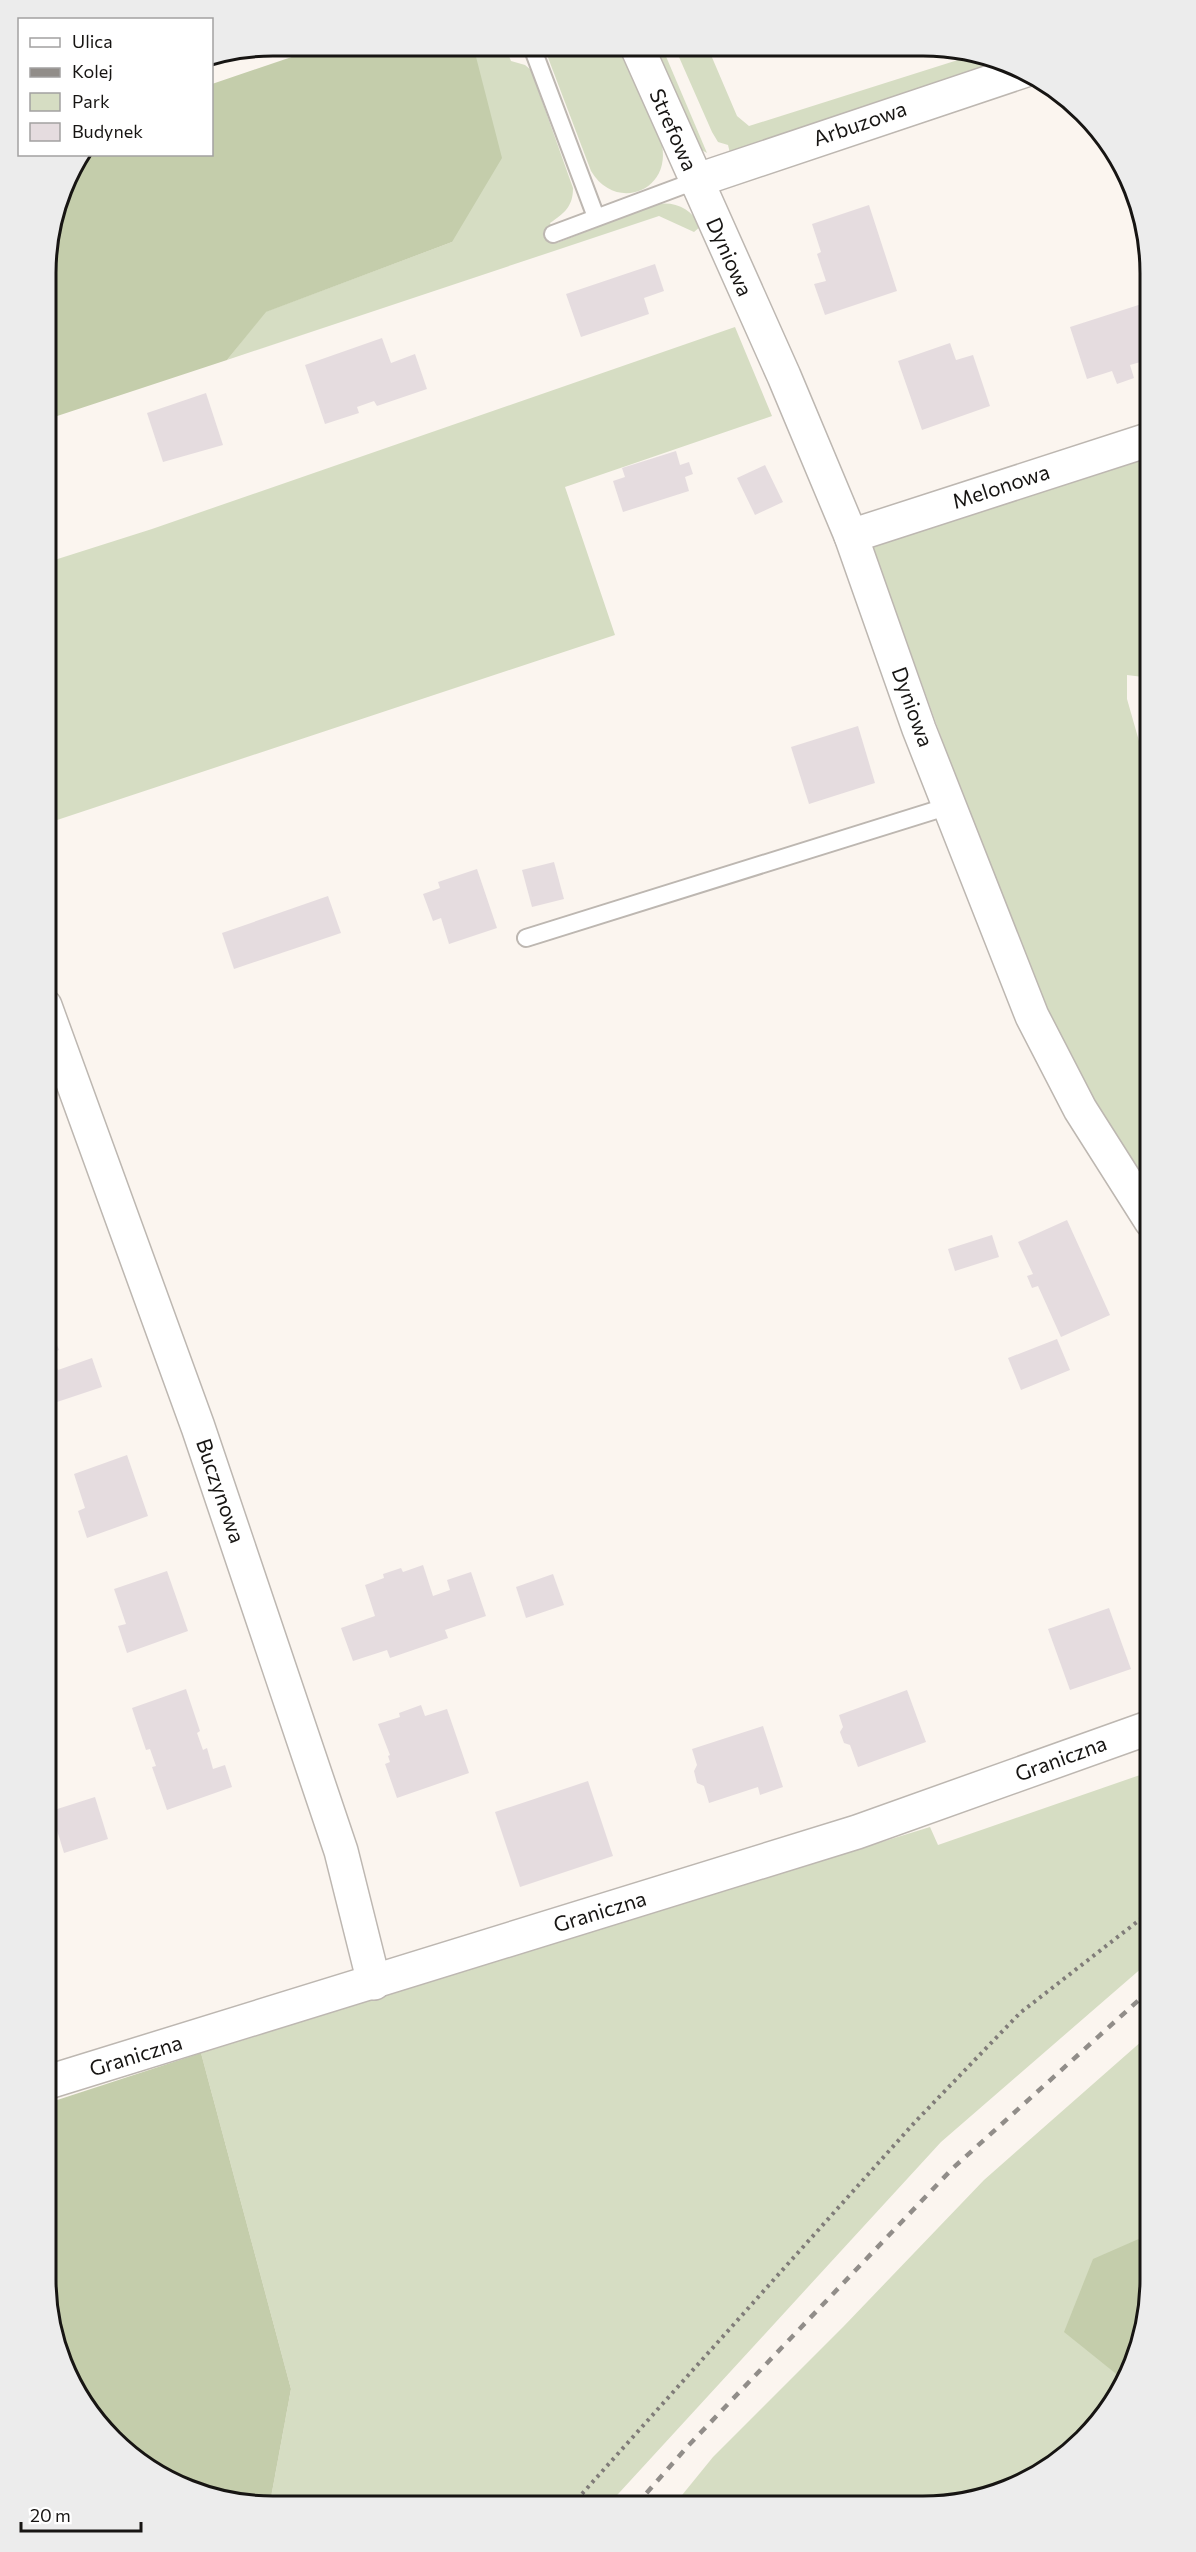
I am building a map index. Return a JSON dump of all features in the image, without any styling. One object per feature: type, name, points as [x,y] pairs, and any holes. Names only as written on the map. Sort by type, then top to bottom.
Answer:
[{"type":"street","name":"Strefowa","points":[[641,56],[695,181]]},
{"type":"street","name":"Arbuzowa","points":[[695,181],[1012,75]]},
{"type":"street","name":"Dyniowa","points":[[695,181],[784,376],[851,536],[949,806],[1032,1016],[1080,1109],[1141,1205]]},
{"type":"street","name":"Melonowa","points":[[851,536],[1141,442]]},
{"type":"street","name":"Buczynowa","points":[[56,1036],[198,1427],[341,1851],[374,1983]]},
{"type":"street","name":"Graniczna","points":[[56,2081],[857,1832],[1141,1731]]},
{"type":"lane","points":[[534,56],[596,217]]},
{"type":"lane","points":[[553,234],[695,181]]},
{"type":"lane","points":[[526,938],[949,806]]},
{"type":"path","points":[[580,2496],[915,2122],[1020,2013],[1141,1919]]},
{"type":"green space","points":[[295,56],[476,56],[502,158],[452,242],[266,312],[227,360],[56,416],[56,258],[63,216],[72,189],[90,156],[213,156],[213,84]]},
{"type":"green space","points":[[475,56],[509,56],[511,61],[525,65],[531,70],[573,188],[572,200],[567,208],[550,223],[557,243],[664,203],[677,205],[688,211],[701,226],[694,232],[659,216],[227,360],[265,312],[452,242]]},
{"type":"green space","points":[[547,56],[622,56],[662,145],[663,161],[658,175],[650,185],[639,191],[626,193],[613,191],[601,184],[591,171]]},
{"type":"green space","points":[[659,56],[666,56],[707,153],[700,149]]},
{"type":"green space","points":[[679,56],[711,56],[737,116],[749,126],[961,59],[995,68],[731,157],[728,145],[718,142]]},
{"type":"green space","points":[[735,327],[772,416],[565,487],[615,635],[56,820],[56,560],[152,529]]},
{"type":"green space","points":[[1141,458],[1141,677],[1127,675],[1127,699],[1141,748],[1141,1172],[1138,1171],[1090,1093],[1051,1019],[966,806],[872,546]]},
{"type":"green space","points":[[1141,1773],[1141,1969],[941,2142],[616,2496],[271,2496],[291,2389],[201,2053],[930,1827],[938,1845]]},
{"type":"green space","points":[[1141,2042],[1139,2308],[1124,2363],[1104,2400],[1087,2423],[1056,2452],[1019,2474],[993,2485],[952,2495],[681,2496],[713,2457],[844,2326],[984,2180]]},
{"type":"green space","points":[[201,2053],[291,2389],[271,2496],[244,2495],[216,2489],[189,2480],[164,2467],[140,2452],[109,2423],[85,2388],[67,2349],[57,2308],[56,2100]]},
{"type":"green space","points":[[1141,2238],[1139,2308],[1129,2349],[1118,2375],[1064,2332],[1093,2259]]},
{"type":"building","points":[[869,205],[897,291],[825,315],[814,284],[826,281],[817,254],[821,252],[812,224]]},
{"type":"building","points":[[655,264],[664,291],[644,298],[649,314],[581,337],[566,294]]},
{"type":"building","points":[[1141,304],[1141,362],[1130,365],[1134,378],[1117,384],[1112,371],[1087,379],[1070,327]]},
{"type":"building","points":[[382,338],[391,363],[415,354],[427,389],[377,406],[374,401],[357,407],[359,413],[325,424],[305,365]]},
{"type":"building","points":[[950,343],[956,360],[973,355],[990,406],[922,430],[898,361]]},
{"type":"building","points":[[206,393],[223,445],[163,462],[147,413]]},
{"type":"building","points":[[676,451],[680,465],[689,462],[693,474],[685,477],[689,491],[623,512],[613,481],[625,477],[622,468]]},
{"type":"building","points":[[765,465],[783,502],[755,515],[737,478]]},
{"type":"building","points":[[858,726],[875,783],[809,804],[791,747]]},
{"type":"building","points":[[554,862],[564,899],[532,907],[522,870]]},
{"type":"building","points":[[477,869],[497,928],[449,944],[441,918],[433,921],[423,894],[440,888],[438,882]]},
{"type":"building","points":[[328,896],[341,933],[234,969],[222,933]]},
{"type":"building","points":[[1067,1220],[1110,1315],[1061,1337],[1038,1286],[1032,1288],[1027,1276],[1033,1274],[1018,1242]]},
{"type":"building","points":[[992,1235],[999,1257],[955,1271],[948,1249]]},
{"type":"building","points":[[1057,1339],[1070,1370],[1021,1390],[1008,1358]]},
{"type":"building","points":[[92,1358],[102,1387],[56,1402],[56,1365],[58,1370]]},
{"type":"building","points":[[127,1455],[148,1516],[87,1538],[78,1511],[85,1508],[74,1474]]},
{"type":"building","points":[[423,1565],[433,1596],[450,1590],[447,1580],[471,1572],[486,1616],[445,1630],[448,1638],[390,1658],[387,1650],[353,1661],[341,1628],[375,1616],[365,1585],[384,1578],[383,1574],[401,1568],[403,1572]]},
{"type":"building","points":[[167,1571],[188,1631],[127,1653],[118,1626],[126,1624],[114,1589]]},
{"type":"building","points":[[553,1574],[564,1605],[526,1618],[516,1587]]},
{"type":"building","points":[[1109,1608],[1131,1669],[1070,1690],[1048,1629]]},
{"type":"building","points":[[186,1689],[200,1731],[197,1733],[203,1750],[207,1748],[213,1769],[225,1765],[232,1787],[167,1810],[152,1767],[156,1766],[150,1749],[146,1750],[132,1708]]},
{"type":"building","points":[[907,1690],[926,1742],[858,1767],[850,1745],[844,1743],[840,1732],[843,1727],[839,1715]]},
{"type":"building","points":[[421,1705],[425,1716],[447,1709],[469,1773],[397,1798],[385,1764],[390,1762],[388,1756],[390,1755],[378,1724],[400,1717],[399,1713]]},
{"type":"building","points":[[763,1726],[783,1787],[760,1795],[758,1787],[709,1803],[704,1786],[697,1783],[694,1771],[697,1765],[692,1749]]},
{"type":"building","points":[[588,1781],[613,1856],[520,1887],[495,1812]]},
{"type":"building","points":[[95,1797],[108,1839],[64,1853],[56,1827],[56,1809]]},
{"type":"railway","points":[[644,2496],[687,2447],[953,2168],[1141,1998]]}]
